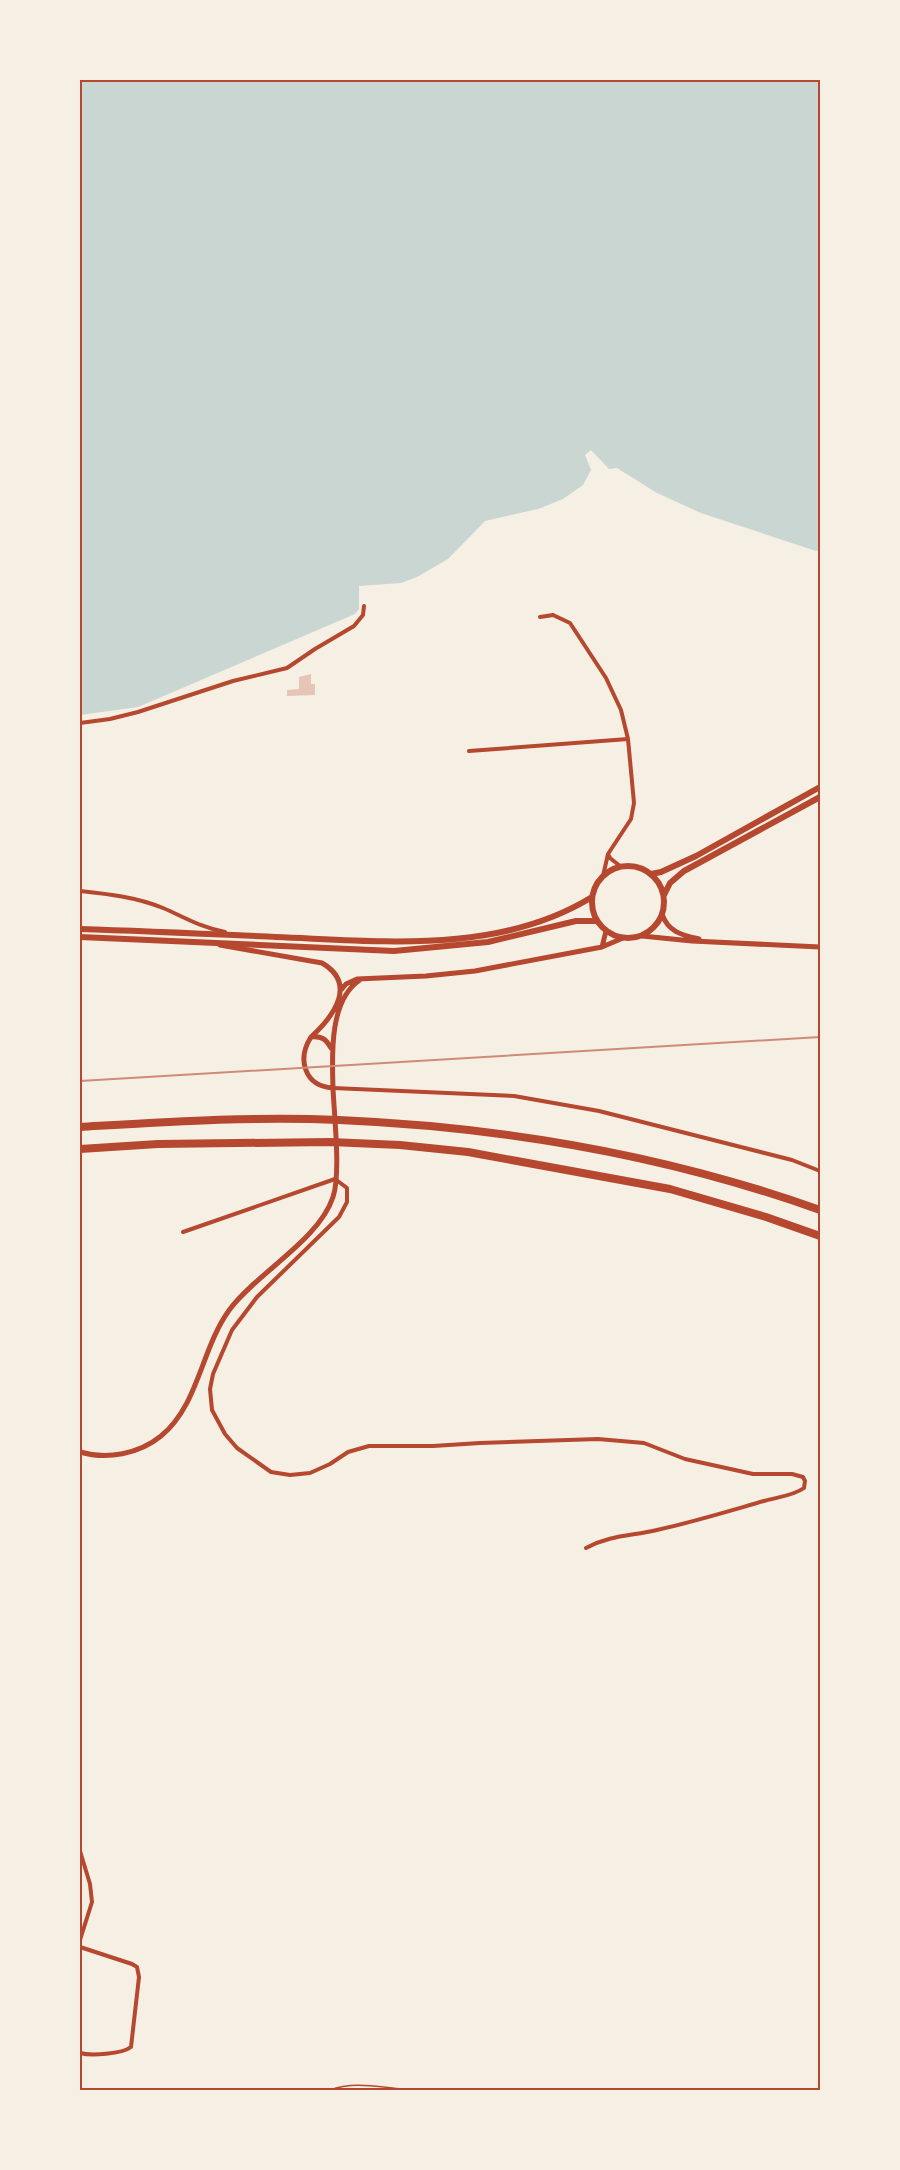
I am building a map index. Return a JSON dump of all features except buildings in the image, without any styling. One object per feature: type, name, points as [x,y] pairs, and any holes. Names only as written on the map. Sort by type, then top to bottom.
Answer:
[{"type":"highway","points":[[80,1127],[234,1120],[338,1120],[436,1126],[533,1138],[654,1161],[776,1194],[820,1210]]},
{"type":"highway","points":[[80,1149],[180,1143],[330,1142],[400,1145],[468,1152],[670,1189],[766,1217],[820,1236]]},
{"type":"main road","points":[[651,874],[661,872],[696,856],[820,788]]},
{"type":"main road","points":[[716,942],[674,932],[665,922],[662,914],[664,896],[670,883],[684,871],[820,797]]},
{"type":"main road","points":[[623,938],[606,932],[597,921],[592,897],[596,885],[603,876],[620,866],[642,868],[657,880],[664,896]]},
{"type":"main road","points":[[80,929],[403,942],[467,937],[544,921],[592,897]]},
{"type":"main road","points":[[642,936],[651,930],[662,914]]},
{"type":"main road","points":[[80,937],[394,951],[488,942],[576,921],[597,921]]},
{"type":"main road","points":[[602,947],[606,932]]},
{"type":"main road","points":[[333,1088],[323,1087],[313,1082],[307,1075],[304,1056],[306,1045],[311,1037],[331,1016],[340,990],[352,980],[475,971],[602,947],[623,938],[642,936],[692,941],[820,947]]},
{"type":"main road","points":[[198,942],[322,963],[337,976],[340,990]]},
{"type":"main road","points":[[80,1452],[92,1456],[118,1455],[141,1449],[161,1437],[177,1419],[188,1400],[219,1327],[228,1312],[240,1297],[318,1224],[329,1208],[334,1194],[335,1179],[331,1048],[338,1016],[346,994],[351,987],[364,978]]},
{"type":"main road","points":[[311,1037],[322,1037],[331,1048]]},
{"type":"street","points":[[80,723],[138,712],[233,681],[287,668],[354,626],[363,615],[364,606]]},
{"type":"street","points":[[540,617],[553,615],[570,623],[606,678],[621,710],[627,739],[634,803],[631,819],[608,854],[603,876]]},
{"type":"street","points":[[469,751],[627,739]]},
{"type":"street","points":[[608,854],[620,866]]},
{"type":"street","points":[[80,891],[120,895],[162,908],[208,929],[240,935]]},
{"type":"street","points":[[333,1088],[514,1096],[599,1111],[792,1160],[820,1171]]},
{"type":"street","points":[[183,1232],[335,1179],[347,1188],[347,1202],[339,1217],[257,1297],[232,1330],[213,1374],[210,1389],[212,1410],[225,1434],[237,1448],[271,1472],[290,1475],[310,1473],[348,1452],[369,1446],[433,1446],[598,1439],[644,1443],[685,1459],[753,1474],[792,1474],[803,1477],[805,1481],[804,1488],[797,1493],[687,1523],[632,1536],[616,1536],[601,1540],[586,1548]]},
{"type":"street","points":[[80,1851],[90,1884],[92,1902],[80,1940]]},
{"type":"street","points":[[80,1947],[137,1967],[139,1977],[131,2047],[128,2050],[102,2054],[80,2053]]},
{"type":"path","points":[[330,2091],[336,2087],[360,2085],[402,2090]]},
{"type":"shaded area","points":[[80,80],[820,80],[820,550],[816,551],[701,513],[657,493],[617,468],[609,469],[591,450],[585,455],[591,470],[583,485],[563,499],[538,509],[485,521],[448,559],[417,577],[401,583],[359,586],[359,609],[355,614],[138,707],[80,715]]},
{"type":"railway","points":[[80,1081],[820,1037]]}]
